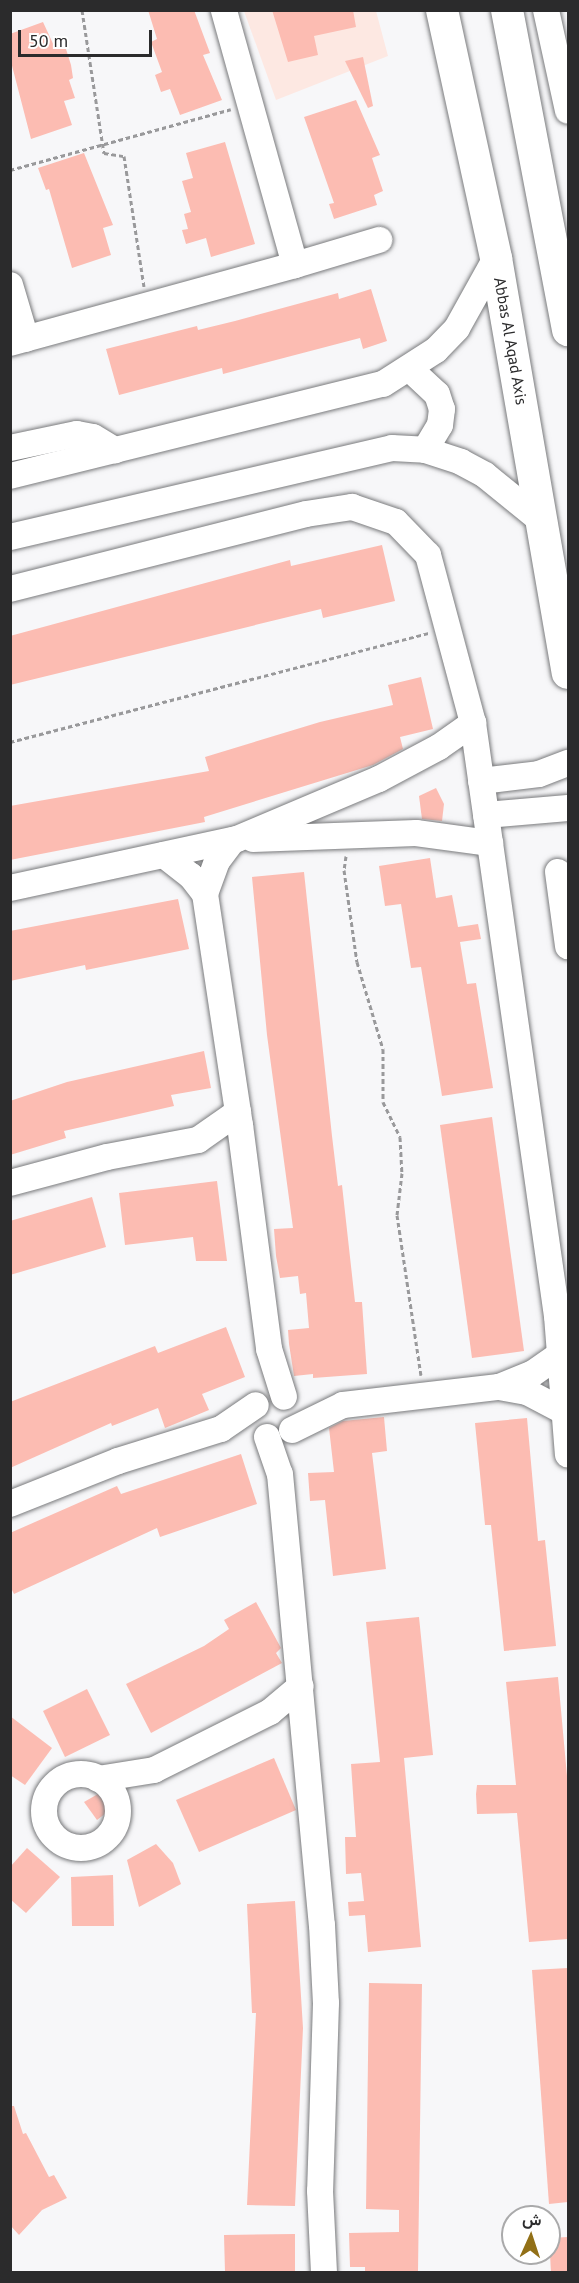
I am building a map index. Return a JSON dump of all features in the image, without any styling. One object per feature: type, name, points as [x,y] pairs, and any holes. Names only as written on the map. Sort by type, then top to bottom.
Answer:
[{"type":"main road","name":"Abbas Al Aqad Axis","points":[[442,10],[496,258],[544,523],[568,674]]},
{"type":"main road","points":[[507,10],[568,330]]},
{"type":"main road","points":[[534,147],[568,210]]},
{"type":"street","points":[[224,10],[295,265]]},
{"type":"street","points":[[546,10],[568,111]]},
{"type":"street","points":[[10,285],[18,341],[147,308],[379,240]]},
{"type":"street","points":[[10,476],[383,384],[411,370],[457,328],[496,258]]},
{"type":"street","points":[[411,370],[437,394],[442,408],[441,425],[425,450]]},
{"type":"street","points":[[10,448],[77,434],[93,437],[115,450]]},
{"type":"street","points":[[10,537],[359,453],[392,448],[425,450],[461,462],[485,475],[544,523]]},
{"type":"street","points":[[10,589],[306,514],[352,507],[396,522],[428,555],[473,723],[561,1354],[568,1455]]},
{"type":"street","points":[[324,2272],[320,2191],[326,2003],[278,1434],[296,1413],[285,1398],[269,1349],[245,1160],[205,894],[216,861],[235,840],[379,779],[439,747],[473,723]]},
{"type":"street","points":[[481,781],[539,774],[568,763]]},
{"type":"street","points":[[486,815],[568,808]]},
{"type":"street","points":[[10,888],[235,840],[416,832],[490,843]]},
{"type":"street","points":[[164,855],[191,876],[205,894]]},
{"type":"street","points":[[558,872],[568,946]]},
{"type":"street","points":[[10,1183],[107,1157],[198,1140],[238,1112]]},
{"type":"street","points":[[198,1140],[245,1160]]},
{"type":"street","points":[[269,1349],[253,1422],[278,1434]]},
{"type":"street","points":[[10,1504],[118,1461],[221,1429],[270,1395],[343,1405],[423,1393],[499,1387],[532,1374],[561,1354]]},
{"type":"street","points":[[499,1387],[541,1397],[565,1412]]},
{"type":"street","points":[[221,1429],[278,1434],[343,1405]]},
{"type":"street","points":[[154,1770],[118,1813],[110,1834],[91,1847],[68,1846],[50,1832],[44,1810],[52,1788],[71,1776],[98,1779],[154,1770],[258,1718],[300,1686]]},
{"type":"street","points":[[258,1718],[283,1723],[305,1736]]},
{"type":"street","points":[[98,1779],[112,1791],[118,1813]]},
{"type":"path","points":[[82,10],[102,145],[105,155],[124,156],[147,308]]},
{"type":"path","points":[[10,170],[250,103]]},
{"type":"path","points":[[10,742],[448,628]]},
{"type":"path","points":[[348,836],[344,870],[357,962],[383,1049],[383,1102],[400,1137],[402,1173],[397,1215],[423,1393]]},
{"type":"shaded area","points":[[244,11],[376,11],[388,56],[276,100]]},
{"type":"building","points":[[148,10],[194,10],[210,53],[203,55],[222,100],[180,115],[170,89],[161,92],[155,75],[162,72],[151,42],[157,39]]},
{"type":"building","points":[[272,10],[353,10],[356,27],[314,36],[318,55],[288,62]]},
{"type":"building","points":[[43,22],[55,48],[66,49],[73,78],[69,80],[75,98],[64,101],[72,125],[31,139],[10,58],[10,34]]},
{"type":"building","points":[[363,57],[373,106],[368,108],[345,61]]},
{"type":"building","points":[[356,100],[380,155],[372,158],[383,191],[374,195],[377,205],[334,219],[329,204],[334,203],[304,117]]},
{"type":"building","points":[[225,142],[255,244],[211,257],[206,238],[186,244],[182,230],[188,229],[184,214],[191,212],[182,181],[193,178],[186,153]]},
{"type":"building","points":[[84,153],[113,225],[103,228],[111,255],[72,268],[49,189],[46,190],[38,168]]},
{"type":"building","points":[[371,289],[387,341],[363,349],[360,338],[223,374],[222,368],[119,395],[106,349],[197,326],[198,330],[338,293],[339,299]]},
{"type":"building","points":[[382,545],[395,601],[323,618],[321,609],[10,685],[10,636],[290,560],[291,566]]},
{"type":"building","points":[[421,677],[433,729],[400,737],[403,749],[373,765],[204,817],[205,822],[10,860],[10,806],[209,771],[205,757],[320,722],[393,705],[388,685]]},
{"type":"building","points":[[436,788],[444,804],[442,821],[422,819],[419,796]]},
{"type":"building","points":[[430,858],[436,898],[452,895],[458,927],[478,924],[481,939],[460,942],[467,984],[476,983],[493,1088],[442,1096],[421,967],[411,968],[401,904],[385,906],[379,866]]},
{"type":"building","points":[[304,872],[338,1186],[342,1185],[355,1302],[362,1302],[367,1374],[313,1378],[313,1374],[294,1376],[289,1344],[288,1330],[309,1328],[306,1293],[300,1294],[298,1276],[280,1278],[276,1256],[274,1229],[293,1228],[267,1035],[252,877]]},
{"type":"building","points":[[178,899],[189,949],[86,970],[85,965],[10,981],[10,931]]},
{"type":"building","points":[[204,1051],[211,1088],[171,1095],[174,1106],[64,1131],[66,1138],[10,1155],[10,1101],[67,1082]]},
{"type":"building","points":[[492,1117],[524,1351],[472,1358],[440,1125]]},
{"type":"building","points":[[217,1181],[227,1261],[196,1261],[193,1237],[125,1245],[119,1193]]},
{"type":"building","points":[[92,1197],[106,1247],[10,1275],[10,1221]]},
{"type":"building","points":[[226,1327],[245,1377],[202,1394],[209,1410],[165,1428],[158,1408],[112,1426],[111,1423],[10,1468],[10,1402],[155,1346],[158,1353]]},
{"type":"building","points":[[384,1417],[387,1451],[372,1453],[386,1569],[333,1576],[325,1500],[310,1501],[308,1473],[334,1472],[329,1428],[343,1421]]},
{"type":"building","points":[[527,1418],[538,1541],[545,1540],[556,1646],[504,1651],[491,1525],[485,1525],[475,1423]]},
{"type":"building","points":[[241,1454],[257,1504],[160,1537],[157,1528],[14,1594],[10,1586],[10,1533],[117,1486],[121,1494]]},
{"type":"building","points":[[256,1602],[281,1648],[276,1653],[282,1663],[151,1733],[126,1684],[204,1646],[229,1629],[224,1620]]},
{"type":"building","points":[[419,1617],[433,1755],[404,1758],[421,1947],[368,1952],[365,1915],[349,1916],[348,1902],[364,1901],[361,1873],[346,1874],[345,1837],[356,1837],[351,1764],[380,1762],[366,1622]]},
{"type":"building","points":[[558,1677],[568,1787],[568,1939],[529,1942],[517,1813],[477,1814],[476,1794],[477,1785],[516,1785],[506,1682]]},
{"type":"building","points":[[87,1689],[110,1735],[65,1757],[43,1711]]},
{"type":"building","points":[[10,1716],[52,1748],[25,1785],[10,1775]]},
{"type":"building","points":[[274,1758],[296,1810],[199,1852],[176,1800]]},
{"type":"building","points":[[98,1794],[110,1810],[97,1820],[84,1802]]},
{"type":"building","points":[[156,1844],[173,1863],[181,1884],[139,1907],[127,1860]]},
{"type":"building","points":[[27,1848],[60,1877],[26,1913],[10,1899],[10,1867]]},
{"type":"building","points":[[113,1875],[114,1926],[72,1926],[71,1877]]},
{"type":"building","points":[[295,1901],[303,2028],[295,2206],[247,2205],[256,2013],[252,2013],[247,1904]]},
{"type":"building","points":[[568,1968],[568,2202],[549,2204],[532,1970]]},
{"type":"building","points":[[369,1983],[422,1984],[418,2272],[365,2272],[365,2267],[350,2267],[349,2233],[399,2232],[399,2210],[366,2209]]},
{"type":"building","points":[[10,2106],[14,2106],[23,2134],[26,2133],[49,2177],[54,2175],[67,2198],[42,2210],[19,2235],[10,2225]]},
{"type":"building","points":[[295,2234],[295,2272],[225,2272],[224,2235]]},
{"type":"building","points":[[561,2237],[568,2237],[568,2272],[551,2272],[551,2265],[561,2265]]}]
